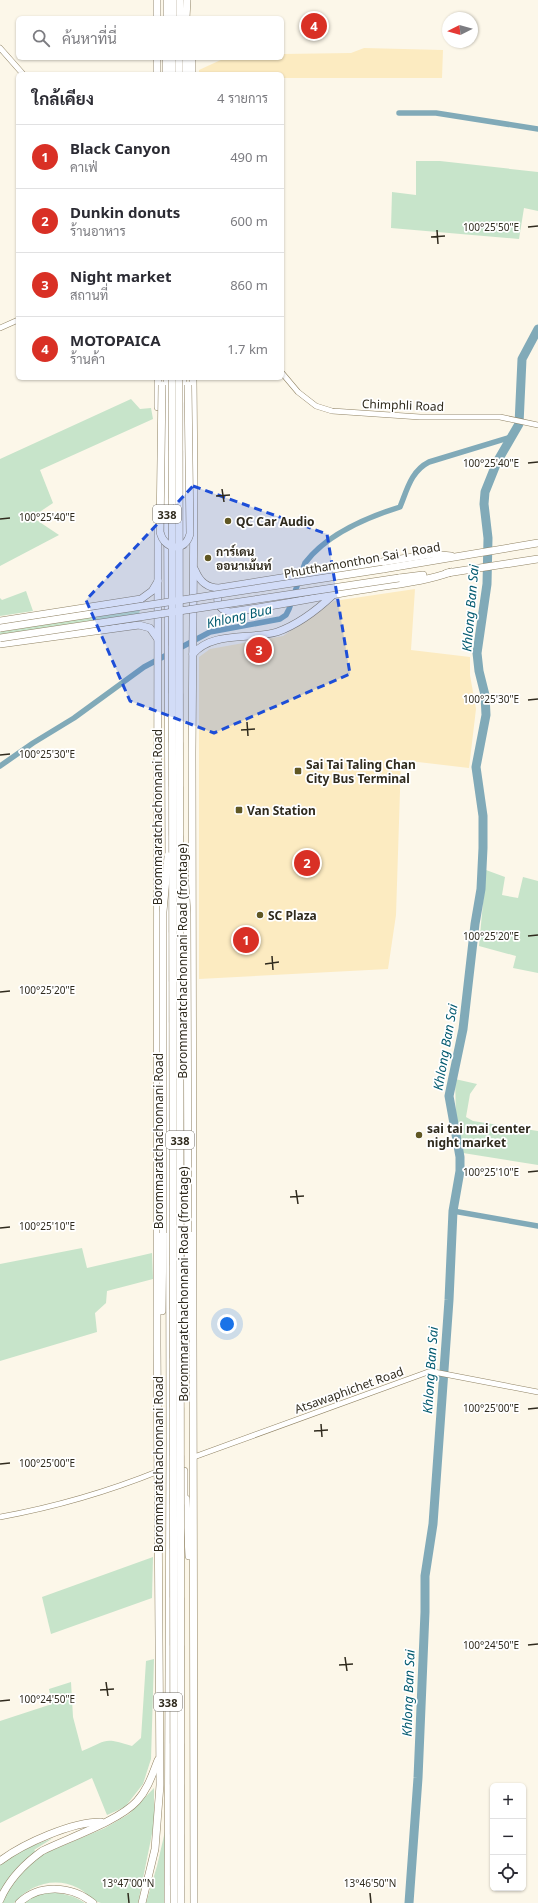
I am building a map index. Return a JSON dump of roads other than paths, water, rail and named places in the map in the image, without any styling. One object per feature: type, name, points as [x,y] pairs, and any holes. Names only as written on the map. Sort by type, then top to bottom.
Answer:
[{"type":"main road","points":[[156,0],[156,16]]},
{"type":"main road","points":[[167,0],[167,16]]},
{"type":"main road","points":[[173,0],[173,16]]},
{"type":"main road","points":[[180,0],[180,16]]},
{"type":"main road","points":[[186,16],[187,0]]},
{"type":"main road","points":[[191,0],[191,16]]},
{"type":"main road","points":[[156,60],[157,72]]},
{"type":"main road","points":[[166,60],[166,72]]},
{"type":"main road","points":[[172,60],[172,72]]},
{"type":"main road","points":[[179,60],[179,72]]},
{"type":"main road","points":[[186,60],[186,72]]},
{"type":"main road","points":[[192,60],[192,72]]},
{"type":"main road","name":"Borommaratchachonnani Road (frontage)","points":[[142,1903],[155,1849],[160,1785],[158,1471],[158,380]]},
{"type":"main road","name":"Borommaratchachonnani Road","points":[[167,380],[169,1501],[168,1903]]},
{"type":"main road","name":"338","points":[[172,380],[176,805],[181,1903]]},
{"type":"main road","name":"338","points":[[174,1903],[176,805],[179,380]]},
{"type":"main road","name":"Borommaratchachonnani Road","points":[[183,380],[184,1903]]},
{"type":"main road","name":"Borommaratchachonnani Road (frontage)","points":[[193,380],[194,1903]]},
{"type":"main road","points":[[162,382],[160,532],[165,543],[169,546],[178,547],[185,544],[190,534],[188,381]]},
{"type":"main road","name":"Phutthamonthon Sai 1 Road","points":[[0,628],[382,569],[538,542]]},
{"type":"main road","points":[[194,568],[198,578],[205,585],[214,588],[230,587],[432,554],[451,556]]},
{"type":"main road","name":"Phutthamonthon Sai 1 Road","points":[[0,638],[399,578],[464,571],[538,560]]},
{"type":"main road","points":[[230,587],[220,592],[218,596],[219,606],[225,611],[230,612],[276,606],[438,577],[451,572]]},
{"type":"main road","points":[[0,621],[127,601],[147,596],[152,591],[158,580]]},
{"type":"main road","points":[[193,654],[199,646],[213,642],[276,632],[292,625],[333,595]]},
{"type":"main road","points":[[127,601],[140,602],[144,607],[143,618],[130,626]]},
{"type":"main road","points":[[0,644],[143,625],[150,628],[158,640]]},
{"type":"main road","points":[[176,805],[187,913],[187,1315],[194,1397]]},
{"type":"main road","points":[[158,1365],[162,1316],[163,912],[176,805]]},
{"type":"main road","points":[[184,1487],[186,1490],[194,1644]]},
{"type":"main road","points":[[159,1562],[169,1501]]},
{"type":"main road","points":[[160,1785],[168,1730]]},
{"type":"main road","points":[[0,1900],[17,1873],[42,1851],[121,1814],[137,1802],[152,1778],[160,1755]]},
{"type":"main road","points":[[0,1861],[18,1849],[48,1836],[85,1824],[104,1822]]},
{"type":"main road","points":[[194,1886],[199,1903]]},
{"type":"main road","points":[[18,1903],[32,1893],[51,1889],[71,1891],[93,1903]]},
{"type":"street","points":[[0,48],[22,72]]},
{"type":"street","points":[[0,328],[16,321]]},
{"type":"street","name":"Chimphli Road","points":[[284,375],[298,392],[312,403],[322,409],[332,411],[415,417],[500,417],[538,425]]},
{"type":"street","name":"Atsawaphichet Road","points":[[194,1457],[418,1375],[434,1372],[538,1392]]},
{"type":"street","points":[[0,1517],[71,1502],[114,1489],[158,1471]]},
{"type":"waterway","points":[[399,113],[436,113],[538,129]]},
{"type":"waterway","name":"Khlong Ban Sai","points":[[409,1903],[418,1778],[425,1612],[425,1576],[433,1524],[449,1300],[453,1211],[460,1171],[460,1157],[449,1096],[463,1029],[475,924],[481,889],[483,816],[476,767],[486,715],[485,695],[479,671],[477,653],[487,584],[488,538],[484,504],[485,492],[497,462],[519,424],[522,359],[538,329]]},
{"type":"waterway","name":"Khlong Bua","points":[[0,766],[33,743],[74,718],[144,667],[210,632],[280,619],[286,615],[289,609],[305,563],[324,544],[348,528],[400,507],[410,482],[418,470],[429,462],[511,437]]},
{"type":"waterway","points":[[453,1211],[538,1226]]},
{"type":"place","name":"MOTOPAICA","points":[[314,26]]},
{"type":"place","name":"QC Car Audio","points":[[228,521]]},
{"type":"place","name":"การ์เดน ออนาเม้นท์","points":[[208,558]]},
{"type":"place","name":"Night market","points":[[259,650]]},
{"type":"place","name":"Sai Tai Taling Chan City Bus Terminal","points":[[298,771]]},
{"type":"place","name":"Van Station","points":[[239,810]]},
{"type":"place","name":"Dunkin donuts","points":[[307,863]]},
{"type":"place","name":"SC Plaza","points":[[260,915]]},
{"type":"place","name":"Black Canyon","points":[[246,940]]},
{"type":"place","name":"sai tai mai center night market","points":[[419,1135]]}]
